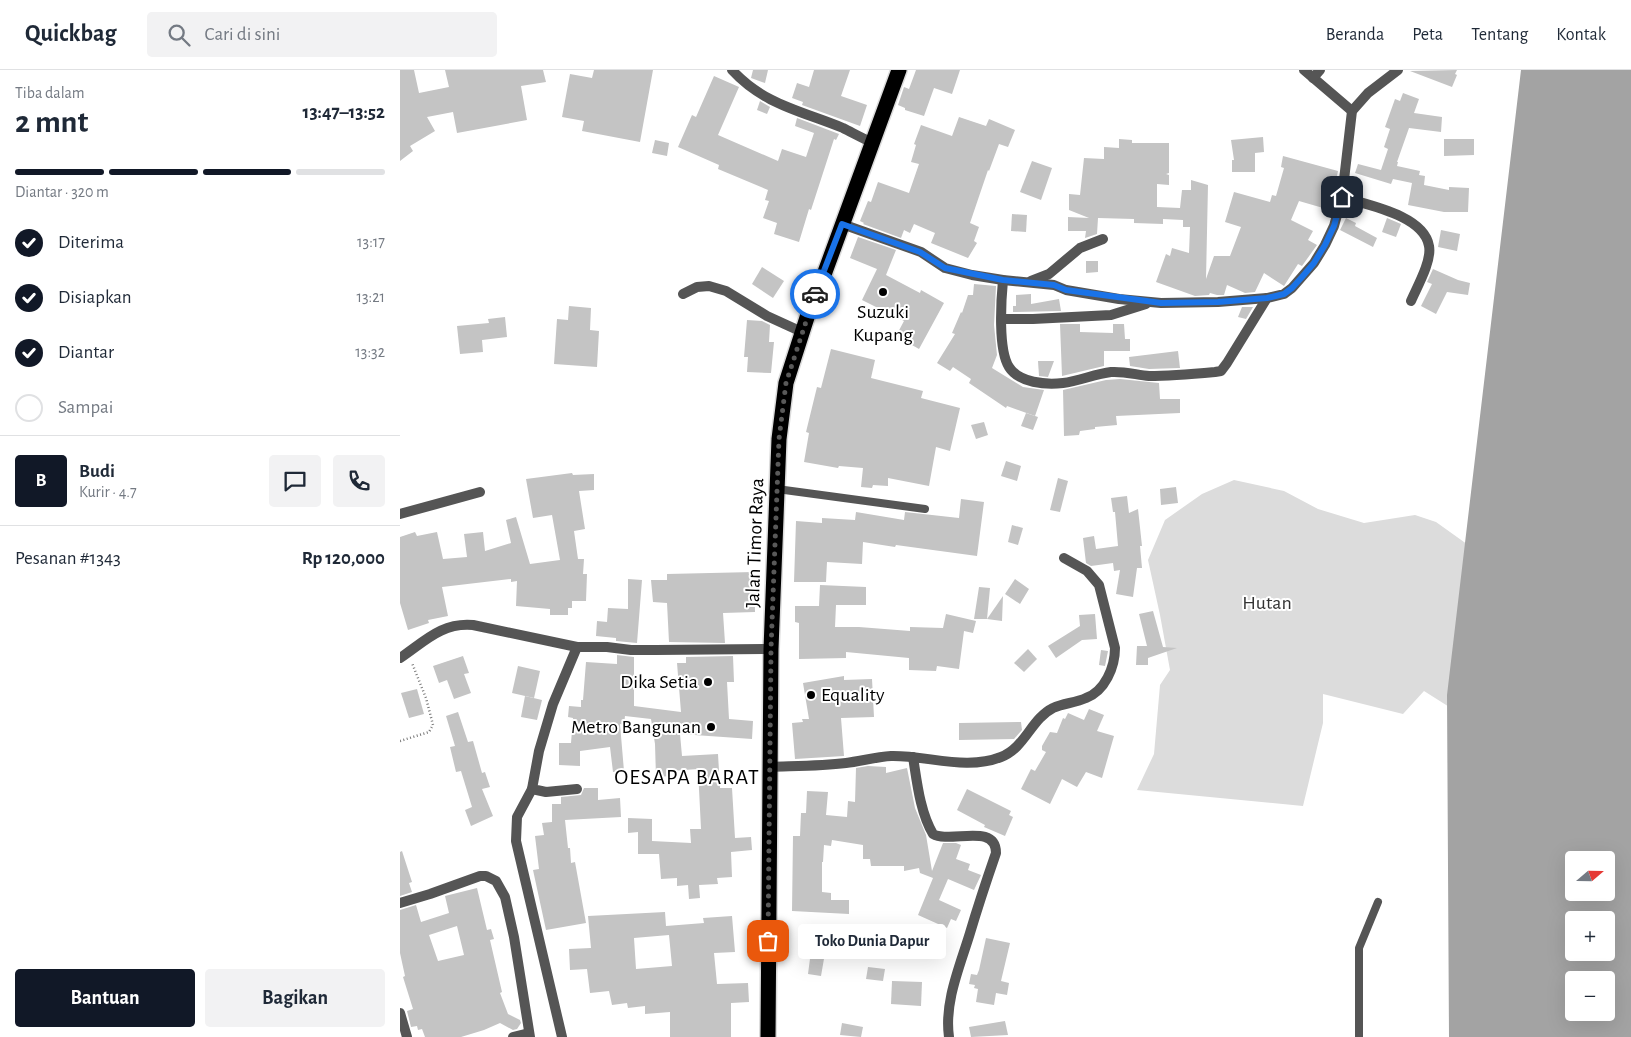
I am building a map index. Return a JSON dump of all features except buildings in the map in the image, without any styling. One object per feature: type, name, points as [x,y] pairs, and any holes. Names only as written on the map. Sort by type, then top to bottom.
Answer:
[{"type":"highway","name":"Jalan Timor Raya","points":[[768,1037],[771,649],[779,439],[786,383],[811,305],[898,70]]},
{"type":"street","points":[[732,70],[744,84],[786,108],[843,128],[871,142]]},
{"type":"street","points":[[1304,70],[1316,74],[1352,111]]},
{"type":"street","points":[[842,224],[920,252],[945,268],[1003,280],[1054,285],[1075,292],[1152,303],[1218,302],[1267,298],[1284,294],[1292,288],[1314,263],[1334,226],[1342,197],[1352,111],[1368,93],[1398,70]]},
{"type":"street","points":[[1342,197],[1383,209],[1411,222],[1424,232],[1430,246],[1428,259],[1411,301]]},
{"type":"street","points":[[1027,282],[1049,274],[1080,248],[1103,239]]},
{"type":"street","points":[[1003,280],[1003,344],[1009,367],[1023,378],[1040,383],[1061,383],[1111,372],[1149,376],[1221,370],[1228,363],[1267,298]]},
{"type":"street","points":[[682,294],[697,287],[709,286],[726,291],[766,316],[802,332]]},
{"type":"street","points":[[1002,318],[1033,319],[1111,315],[1152,303]]},
{"type":"street","points":[[400,514],[480,492]]},
{"type":"street","points":[[770,767],[846,763],[888,756],[977,762],[1000,758],[1019,746],[1037,722],[1051,709],[1095,694],[1104,684],[1113,664],[1115,648],[1105,612],[1102,590],[1096,580],[1086,571],[1064,558]]},
{"type":"street","points":[[404,656],[439,631],[459,624],[473,625],[577,647],[608,647],[631,650],[771,649]]},
{"type":"street","points":[[562,1037],[516,841],[517,817],[532,789],[539,751],[553,704],[577,647]]},
{"type":"street","points":[[912,757],[927,822],[933,834],[942,837],[986,837],[994,842],[996,847],[996,853],[961,958],[949,1010],[949,1037]]},
{"type":"street","points":[[532,789],[546,792],[577,789]]},
{"type":"street","points":[[400,902],[430,894],[480,876],[486,876],[496,881],[505,897],[514,937],[530,1035],[513,1037]]},
{"type":"street","points":[[400,1014],[407,1037]]},
{"type":"lane","points":[[777,489],[925,509]]},
{"type":"lane","points":[[1359,1037],[1359,948],[1378,902]]},
{"type":"path","points":[[400,741],[429,732],[433,725],[426,698],[404,656]]},
{"type":"green space","name":"Hutan","points":[[1234,480],[1284,491],[1318,509],[1364,523],[1415,515],[1436,522],[1492,562],[1473,722],[1424,691],[1403,714],[1323,694],[1323,723],[1303,806],[1137,790],[1154,754],[1160,685],[1170,670],[1148,560],[1165,520],[1202,494]]},
{"type":"shaded area","points":[[1521,70],[1631,70],[1631,1037],[1449,1037],[1447,695]]},
{"type":"way so far","points":[[768,941],[771,649],[779,439],[786,383],[815,294]]},
{"type":"place","name":"Suzuki Kupang","points":[[883,292]]},
{"type":"place","name":"Dika Setia","points":[[708,682]]},
{"type":"place","name":"Equality","points":[[811,695]]},
{"type":"place","name":"Metro Bangunan","points":[[711,727]]},
{"type":"place","name":"Toko Dunia Dapur","points":[[768,941]]},
{"type":"district","name":"OESAPA BARAT","points":[[687,777]]},
{"type":"route","points":[[815,294],[842,224],[920,252],[945,268],[972,275],[1054,285],[1066,290],[1152,303],[1218,302],[1267,298],[1284,294],[1292,288],[1314,263],[1334,226],[1342,197]]}]
